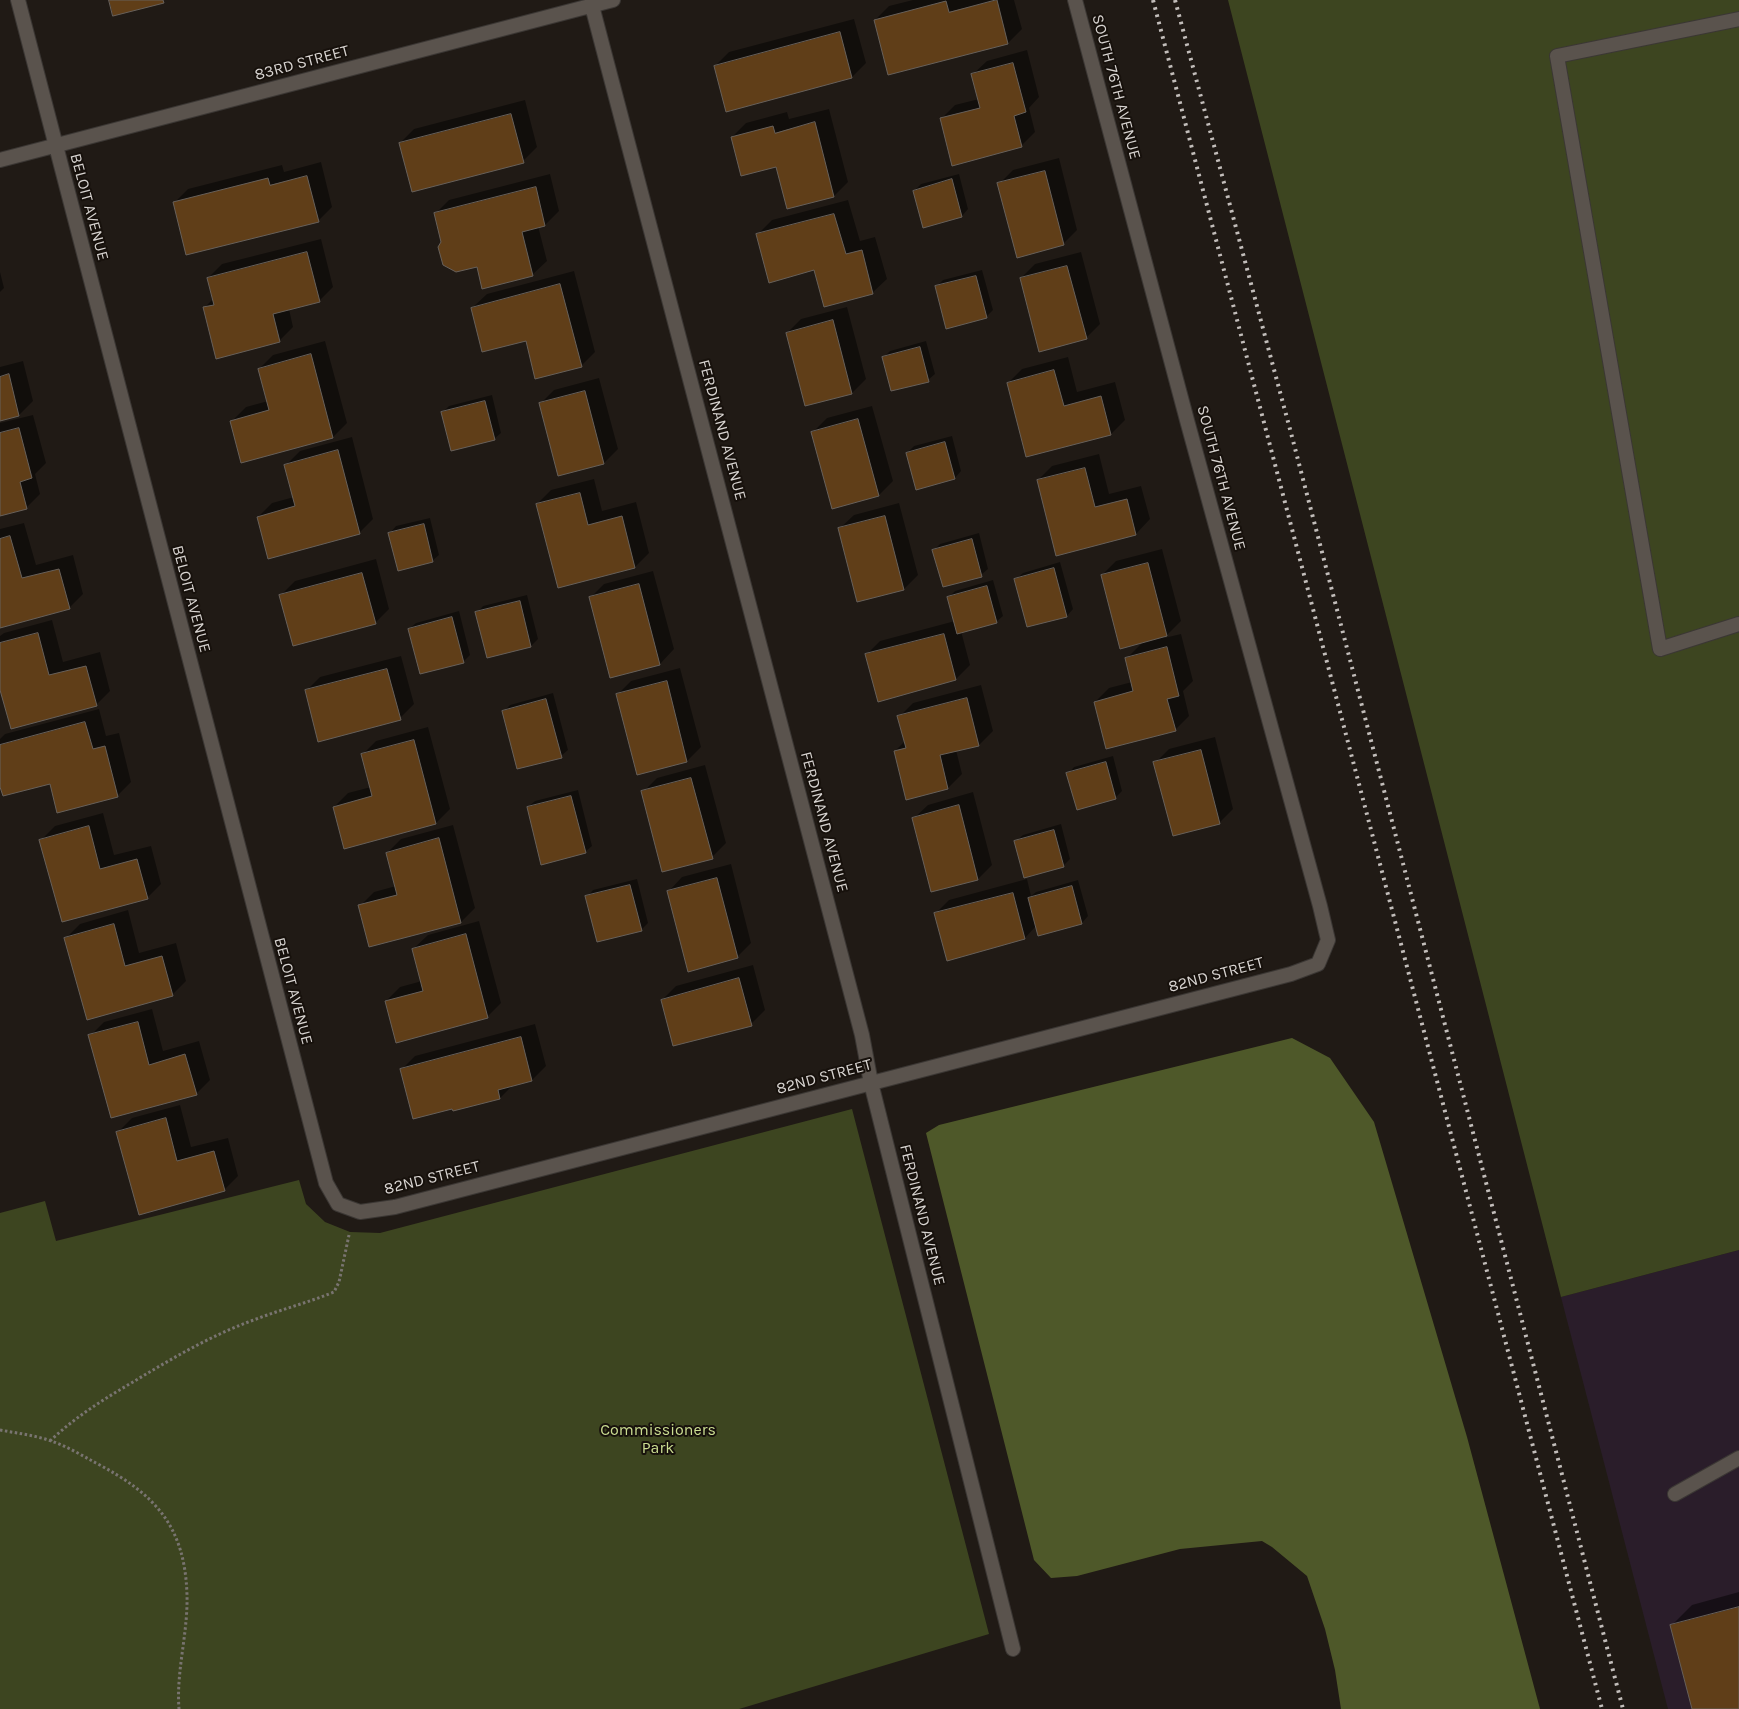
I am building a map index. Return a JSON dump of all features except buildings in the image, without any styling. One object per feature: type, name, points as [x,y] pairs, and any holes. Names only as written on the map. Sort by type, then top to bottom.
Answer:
[{"type":"street","name":"BELOIT AVENUE","points":[[18,0],[326,1184],[338,1204]]},
{"type":"street","name":"83RD STREET","points":[[0,160],[613,0]]},
{"type":"street","name":"SOUTH 76TH AVENUE","points":[[1075,0],[1188,424],[1320,906],[1328,940],[1318,964]]},
{"type":"street","name":"FERDINAND AVENUE","points":[[592,6],[862,1035],[871,1083],[1013,1648]]},
{"type":"street","points":[[1739,18],[1558,56],[1660,649],[1739,624]]},
{"type":"street","name":"82ND STREET","points":[[338,1204],[360,1212],[395,1207],[1291,974],[1318,964]]},
{"type":"street","points":[[1675,1494],[1739,1458]]},
{"type":"path","points":[[50,1441],[67,1424],[104,1399],[209,1339],[250,1321],[334,1292],[339,1282],[346,1239],[360,1212]]},
{"type":"path","points":[[0,1430],[50,1441],[123,1477],[146,1495],[162,1512],[174,1532],[182,1553],[186,1576],[186,1626],[179,1683],[179,1709]]},
{"type":"shaded area","points":[[1739,1250],[1739,1709],[1668,1709],[1561,1297]]},
{"type":"green space","points":[[1228,0],[1739,0],[1739,1250],[1561,1297]]},
{"type":"green space","points":[[1292,1038],[1330,1058],[1374,1122],[1467,1437],[1540,1709],[1341,1709],[1335,1670],[1325,1629],[1307,1576],[1262,1541],[1180,1549],[1077,1576],[1051,1578],[1034,1560],[926,1133],[939,1125]]},
{"type":"green space","name":"Commissioners Park","points":[[852,1109],[989,1634],[739,1709],[0,1709],[0,1213],[45,1201],[56,1241],[299,1180],[306,1204],[325,1222],[350,1232],[380,1233]]},
{"type":"railway","points":[[1153,0],[1602,1709]]},
{"type":"railway","points":[[1175,0],[1291,433],[1623,1709]]}]
